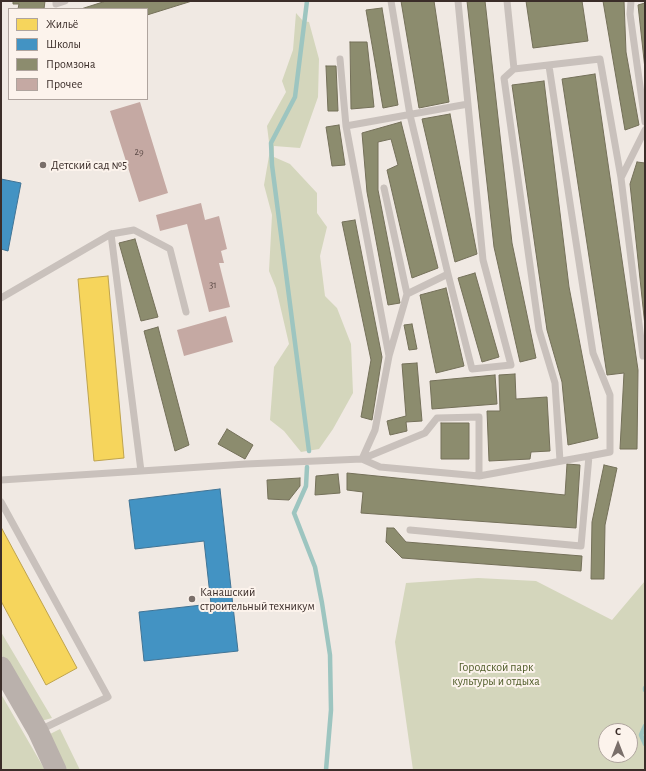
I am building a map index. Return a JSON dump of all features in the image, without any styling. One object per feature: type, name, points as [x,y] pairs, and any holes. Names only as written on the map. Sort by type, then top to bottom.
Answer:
[{"type":"main road","points":[[1,667],[38,731],[56,770]]},
{"type":"lane","points":[[56,1],[56,4],[65,1]]},
{"type":"lane","points":[[391,1],[410,115],[472,369],[511,366],[483,260],[458,1]]},
{"type":"lane","points":[[507,1],[514,69]]},
{"type":"lane","points":[[631,1],[631,21],[645,122]]},
{"type":"lane","points":[[340,58],[346,126],[389,356]]},
{"type":"lane","points":[[560,461],[555,383],[539,330],[504,78],[514,69],[600,59],[621,178],[643,356]]},
{"type":"lane","points":[[362,459],[380,467],[479,476],[610,452],[610,395],[593,353],[549,66]]},
{"type":"lane","points":[[346,126],[468,104]]},
{"type":"lane","points":[[621,178],[645,130]]},
{"type":"lane","points":[[362,459],[375,430],[389,356],[407,294],[384,188]]},
{"type":"lane","points":[[1,298],[111,234],[134,230],[170,249],[186,312]]},
{"type":"lane","points":[[111,234],[141,471]]},
{"type":"lane","points":[[407,294],[448,274]]},
{"type":"lane","points":[[1,480],[246,464],[362,459],[424,433],[437,418],[478,416],[479,476]]},
{"type":"lane","points":[[410,530],[581,546],[589,456]]},
{"type":"lane","points":[[1,502],[108,697],[38,731]]},
{"type":"green space","points":[[296,13],[303,21],[309,22],[319,59],[318,97],[300,148],[274,146],[274,157],[290,164],[317,193],[317,213],[327,227],[320,256],[325,296],[337,308],[351,344],[353,393],[333,429],[319,449],[301,452],[284,431],[270,420],[274,367],[289,344],[276,288],[269,271],[272,215],[264,185],[270,150],[267,126],[286,92],[282,81],[293,50]]},
{"type":"green space","name":"Городской парк культуры и отдыха","points":[[478,578],[536,581],[612,620],[645,581],[645,770],[413,770],[395,642],[406,583]]},
{"type":"green space","points":[[1,632],[52,718],[41,721],[1,654]]},
{"type":"green space","points":[[1,694],[45,770],[1,770]]},
{"type":"green space","points":[[60,729],[80,770],[66,770],[48,735]]},
{"type":"building: Жильё","points":[[108,276],[124,458],[94,461],[78,279]]},
{"type":"building: Жильё","points":[[1,527],[77,668],[46,685],[1,601]]},
{"type":"building: Школы","points":[[1,179],[21,183],[8,251],[1,249]]},
{"type":"building: Школы","points":[[220,489],[238,651],[144,661],[139,612],[211,604],[204,541],[135,549],[129,500]]},
{"type":"building: Промзона","points":[[13,1],[45,1],[44,8],[18,8],[19,4],[13,4]]},
{"type":"building: Промзона","points":[[106,1],[192,1],[148,15],[148,8],[84,8]]},
{"type":"building: Промзона","points":[[401,1],[434,1],[449,102],[419,108]]},
{"type":"building: Промзона","points":[[467,1],[485,1],[512,243],[536,358],[520,362],[494,247]]},
{"type":"building: Промзона","points":[[526,1],[582,1],[588,41],[533,48]]},
{"type":"building: Промзона","points":[[603,1],[624,1],[626,52],[639,125],[625,130]]},
{"type":"building: Промзона","points":[[645,3],[645,69],[638,5]]},
{"type":"building: Промзона","points":[[382,8],[398,105],[383,108],[366,10]]},
{"type":"building: Промзона","points":[[350,42],[367,42],[374,107],[351,109]]},
{"type":"building: Промзона","points":[[326,66],[336,66],[338,111],[328,111]]},
{"type":"building: Промзона","points":[[595,74],[638,370],[637,449],[620,449],[624,373],[607,375],[562,79]]},
{"type":"building: Промзона","points":[[544,81],[569,287],[598,438],[568,445],[562,382],[547,330],[512,85]]},
{"type":"building: Промзона","points":[[450,114],[477,254],[455,262],[422,119]]},
{"type":"building: Промзона","points":[[401,122],[438,268],[412,278],[387,170],[398,165],[391,139],[378,142],[378,190],[400,303],[388,305],[367,192],[362,133]]},
{"type":"building: Промзона","points":[[339,125],[345,165],[332,166],[326,127]]},
{"type":"building: Промзона","points":[[637,162],[645,163],[645,326],[630,184]]},
{"type":"building: Промзона","points":[[355,220],[382,357],[372,420],[361,417],[371,360],[342,222]]},
{"type":"building: Промзона","points":[[135,239],[158,317],[141,321],[119,243]]},
{"type":"building: Промзона","points":[[475,273],[499,357],[482,362],[458,278]]},
{"type":"building: Промзона","points":[[446,288],[464,366],[436,373],[420,295]]},
{"type":"building: Промзона","points":[[412,324],[417,349],[409,350],[404,325]]},
{"type":"building: Промзона","points":[[158,327],[189,445],[175,451],[144,331]]},
{"type":"building: Промзона","points":[[417,363],[422,421],[406,422],[407,431],[390,435],[387,421],[406,416],[402,364]]},
{"type":"building: Промзона","points":[[515,374],[516,399],[547,397],[550,451],[531,452],[530,459],[489,461],[487,411],[500,411],[499,375]]},
{"type":"building: Промзона","points":[[495,375],[497,404],[432,409],[430,381]]},
{"type":"building: Промзона","points":[[441,423],[469,423],[469,459],[441,459]]},
{"type":"building: Промзона","points":[[227,429],[253,445],[245,459],[218,444]]},
{"type":"building: Промзона","points":[[567,464],[580,465],[576,528],[361,513],[363,492],[347,490],[347,473],[565,495]]},
{"type":"building: Промзона","points":[[604,465],[617,468],[605,525],[604,579],[591,579],[592,522]]},
{"type":"building: Промзона","points":[[338,474],[340,493],[315,495],[316,476]]},
{"type":"building: Промзона","points":[[300,478],[300,486],[289,500],[268,499],[267,480]]},
{"type":"building: Промзона","points":[[387,528],[394,528],[406,542],[582,556],[581,571],[402,558],[386,542]]},
{"type":"building: Прочее","points":[[140,102],[168,193],[139,202],[110,111]]},
{"type":"building: Прочее","points":[[201,203],[205,220],[219,216],[227,249],[221,251],[224,263],[219,263],[230,307],[209,312],[187,224],[160,231],[156,215]]},
{"type":"building: Прочее","points":[[226,316],[233,342],[184,356],[177,330]]},
{"type":"waterway","points":[[307,1],[295,97],[271,143],[272,165],[309,451]]},
{"type":"waterway","points":[[307,467],[306,486],[294,513],[315,567],[330,655],[331,710],[326,770]]},
{"type":"waterway","points":[[645,726],[641,735],[645,744]]},
{"type":"place","name":"Детский сад №5","points":[[43,165]]},
{"type":"place","name":"Канашский строительный техникум","points":[[192,599]]}]
